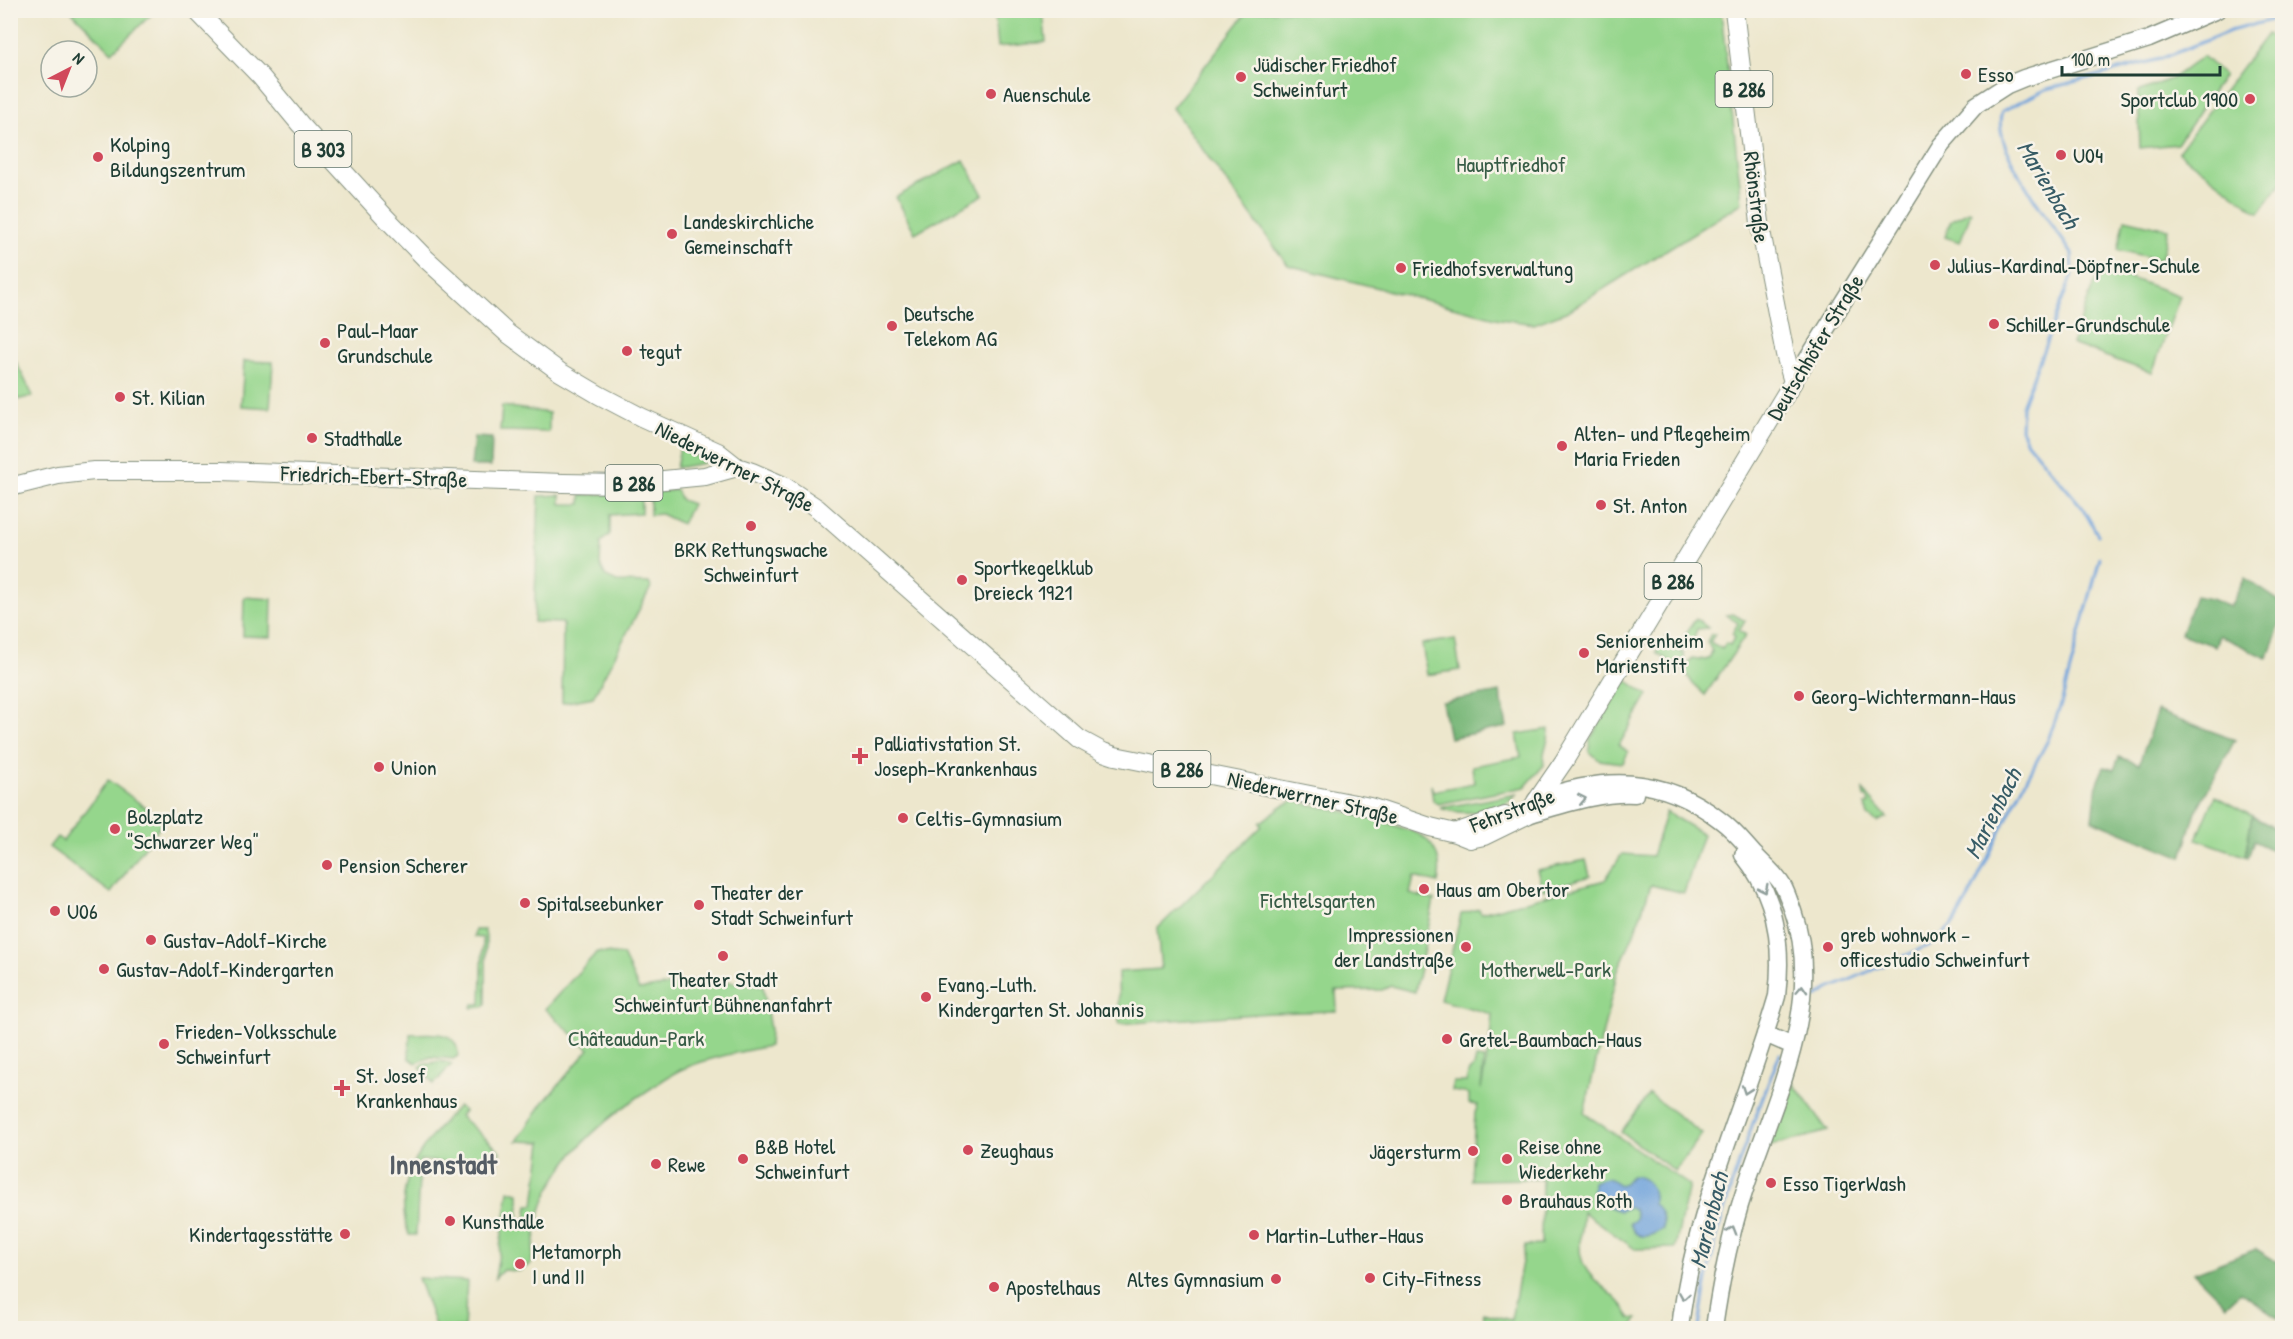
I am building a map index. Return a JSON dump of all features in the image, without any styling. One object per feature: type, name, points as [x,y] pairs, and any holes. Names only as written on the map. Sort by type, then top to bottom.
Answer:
[{"type":"main road","name":"Niederwerrner Straße","points":[[196,10],[254,69],[307,131],[417,249],[507,333],[574,381],[641,417],[718,452],[737,467],[784,486],[818,508],[848,532],[1070,732],[1095,748],[1115,756],[1343,801],[1436,829],[1455,832]]},
{"type":"main road","name":"Rhönstraße","points":[[1734,10],[1761,231],[1785,354],[1793,382]]},
{"type":"main road","name":"Deutschhöfer Straße","points":[[1532,808],[1564,761],[1793,382],[1949,134],[1976,105],[2007,85],[2149,39],[2217,10]]},
{"type":"main road","name":"Friedrich-Ebert-Straße","points":[[10,487],[58,475],[94,471],[222,471],[614,484],[705,476],[737,467]]},
{"type":"main road","name":"Fehrstraße","points":[[1455,832],[1470,839],[1477,838],[1568,788],[1616,783],[1654,787],[1691,801],[1726,824],[1783,886],[1796,919],[1803,946],[1801,1005],[1793,1046],[1729,1240],[1714,1329]]},
{"type":"main road","name":"Fehrstraße","points":[[1532,808],[1623,794],[1651,797],[1681,807],[1712,826],[1751,865],[1769,900],[1776,924],[1780,976],[1777,996],[1713,1182],[1695,1243],[1680,1329]]},
{"type":"main road","points":[[1765,1034],[1793,1046]]},
{"type":"green space","points":[[71,11],[155,11],[112,52]]},
{"type":"green space","points":[[1043,11],[1046,42],[998,47],[995,16]]},
{"type":"green space","name":"Hauptfriedhof","points":[[1248,11],[1721,11],[1742,203],[1568,311],[1534,324],[1500,319],[1288,265],[1172,108]]},
{"type":"green space","name":"Sportclub 1900","points":[[2267,34],[2282,45],[2282,182],[2259,213],[2178,152]]},
{"type":"green space","points":[[2203,56],[2224,75],[2177,144],[2140,148],[2138,92],[2173,78]]},
{"type":"green space","points":[[964,160],[983,195],[915,233],[896,197]]},
{"type":"green space","points":[[1971,212],[1960,242],[1945,237],[1951,220]]},
{"type":"green space","points":[[2125,219],[2168,229],[2161,260],[2118,250]]},
{"type":"green space","points":[[2100,267],[2180,296],[2152,373],[2072,344]]},
{"type":"green space","points":[[244,361],[273,362],[270,408],[241,406]]},
{"type":"green space","points":[[16,362],[33,396],[12,401],[11,365]]},
{"type":"green space","points":[[502,406],[549,413],[549,432],[500,431]]},
{"type":"green space","points":[[474,437],[492,438],[491,466],[471,466]]},
{"type":"green space","points":[[680,447],[703,461],[704,463],[676,468]]},
{"type":"green space","points":[[676,490],[681,500],[692,504],[682,524],[661,514],[650,515],[650,498],[653,492]]},
{"type":"green space","points":[[636,493],[641,499],[641,513],[610,515],[610,534],[601,542],[600,564],[606,577],[617,582],[649,583],[651,587],[593,697],[562,703],[563,623],[534,622],[539,496],[561,495],[561,504],[581,504],[581,495]]},
{"type":"green space","points":[[2245,578],[2282,603],[2282,620],[2267,658],[2219,635],[2215,646],[2181,634],[2195,596],[2211,599],[2230,607]]},
{"type":"green space","points":[[244,597],[272,599],[271,637],[243,636]]},
{"type":"green space","points":[[1733,614],[1745,621],[1739,631],[1746,635],[1705,695],[1693,684],[1683,669],[1692,658],[1706,660],[1710,658],[1712,651],[1707,642],[1711,634],[1715,634],[1710,642],[1722,649],[1726,643],[1730,645],[1735,636],[1732,634],[1738,623],[1726,615]]},
{"type":"green space","points":[[1696,618],[1708,628],[1697,629],[1694,638],[1685,650],[1678,646]]},
{"type":"green space","points":[[1665,638],[1669,640],[1669,644],[1684,654],[1679,667],[1656,653]]},
{"type":"green space","points":[[1455,639],[1460,670],[1427,675],[1422,644]]},
{"type":"green space","points":[[1626,680],[1648,695],[1619,745],[1628,752],[1623,763],[1599,760],[1589,751],[1590,739]]},
{"type":"green space","points":[[1500,692],[1507,727],[1449,738],[1442,702]]},
{"type":"green space","points":[[2157,711],[2235,740],[2196,811],[2182,857],[2093,820],[2097,783],[2104,767],[2114,770],[2119,757],[2139,764]]},
{"type":"green space","points":[[1549,729],[1544,765],[1525,787],[1438,804],[1433,801],[1431,785],[1433,791],[1474,783],[1472,766],[1521,757],[1517,734]]},
{"type":"green space","name":"Bolzplatz \"Schwarzer Weg\"","points":[[108,780],[164,821],[111,893],[49,847],[57,837],[63,841]]},
{"type":"green space","points":[[1863,790],[1887,817],[1877,822],[1868,816],[1865,805],[1869,804],[1867,797],[1864,797]]},
{"type":"green space","points":[[1517,794],[1501,806],[1481,812],[1460,812],[1440,808]]},
{"type":"green space","points":[[2215,796],[2252,816],[2245,856],[2197,839]]},
{"type":"green space","name":"Fichtelsgarten","points":[[1293,801],[1388,823],[1418,834],[1432,846],[1438,857],[1438,883],[1414,877],[1410,894],[1434,900],[1415,992],[1391,986],[1382,990],[1336,991],[1337,1011],[1270,1013],[1119,1024],[1118,972],[1161,969],[1157,929],[1262,826],[1260,823],[1282,806]]},
{"type":"green space","name":"Motherwell-Park","points":[[1666,812],[1703,834],[1684,893],[1651,885],[1617,973],[1584,1113],[1689,1185],[1675,1248],[1635,1249],[1583,1212],[1580,1242],[1582,1260],[1591,1276],[1619,1302],[1630,1318],[1637,1319],[1632,1328],[1486,1328],[1483,1313],[1511,1320],[1525,1246],[1541,1245],[1542,1179],[1471,1180],[1475,1113],[1478,1105],[1469,1104],[1469,1094],[1452,1091],[1453,1082],[1466,1082],[1476,1058],[1484,1059],[1481,1089],[1492,1014],[1440,1000],[1461,914],[1479,909],[1481,913],[1605,880],[1622,854],[1652,856]]},
{"type":"green space","points":[[2252,816],[2282,832],[2282,855],[2254,841],[2248,857],[2245,856]]},
{"type":"green space","points":[[1586,860],[1590,876],[1543,890],[1537,870]]},
{"type":"green space","points":[[475,930],[484,930],[486,936],[486,1004],[483,1007],[472,1008],[473,1004],[481,1004],[483,938],[474,937]]},
{"type":"green space","name":"Châteaudun-Park","points":[[597,952],[623,955],[639,990],[705,979],[763,986],[770,1030],[769,1046],[716,1058],[681,1070],[606,1121],[566,1163],[546,1197],[540,1213],[531,1264],[519,1271],[503,1270],[495,1278],[509,1191],[519,1193],[519,1220],[526,1221],[528,1205],[534,1205],[542,1142],[517,1141],[543,1103],[589,1049],[545,1009]]},
{"type":"green space","points":[[410,1034],[442,1034],[453,1041],[457,1047],[458,1056],[453,1059],[431,1057],[416,1063],[409,1058]]},
{"type":"green space","points":[[440,1061],[452,1064],[434,1084],[420,1067]]},
{"type":"green space","points":[[1794,1084],[1828,1131],[1768,1147]]},
{"type":"green space","points":[[1649,1094],[1702,1134],[1675,1171],[1621,1132]]},
{"type":"green space","points":[[458,1106],[464,1111],[460,1116],[501,1152],[498,1154],[497,1168],[420,1160],[416,1235],[409,1235],[404,1215],[407,1180],[433,1134]]},
{"type":"green space","points":[[2256,1249],[2282,1265],[2282,1320],[2240,1292],[2226,1305],[2194,1273]]},
{"type":"green space","points":[[418,1278],[467,1281],[464,1328],[436,1328]]},
{"type":"water","points":[[1631,1176],[1641,1178],[1649,1184],[1653,1193],[1653,1204],[1662,1215],[1663,1229],[1648,1236],[1639,1235],[1632,1229],[1630,1223],[1636,1216],[1634,1209],[1629,1207],[1619,1211],[1592,1199],[1593,1182],[1607,1178],[1619,1185],[1625,1183]]},
{"type":"waterway","name":"Marienbach","points":[[2098,535],[2082,507],[2027,442],[2021,429],[2022,406],[2073,272],[2072,254],[2013,163],[2000,126],[2002,111],[2047,89],[2160,59],[2230,31],[2282,17]]},
{"type":"waterway","name":"Marienbach","points":[[1810,1001],[1829,989],[1934,943],[1954,923],[2048,740],[2061,704],[2100,558]]},
{"type":"waterway","name":"Marienbach","points":[[1699,1328],[1704,1293],[1730,1189],[1780,1054]]},
{"type":"place","name":"Esso","points":[[1966,74]]},
{"type":"place","name":"Jüdischer Friedhof Schweinfurt","points":[[1241,77]]},
{"type":"place","name":"Auenschule","points":[[991,94]]},
{"type":"place","name":"Sportclub 1900","points":[[2250,99]]},
{"type":"place","name":"U04","points":[[2061,155]]},
{"type":"place","name":"Kolping Bildungszentrum","points":[[98,157]]},
{"type":"place","name":"Landeskirchliche Gemeinschaft","points":[[672,234]]},
{"type":"place","name":"Julius-Kardinal-Döpfner-Schule","points":[[1935,265]]},
{"type":"place","name":"Friedhofsverwaltung","points":[[1401,268]]},
{"type":"place","name":"Schiller-Grundschule","points":[[1994,324]]},
{"type":"place","name":"Deutsche Telekom AG","points":[[892,326]]},
{"type":"place","name":"Paul-Maar Grundschule","points":[[325,343]]},
{"type":"place","name":"tegut","points":[[627,351]]},
{"type":"place","name":"St. Kilian","points":[[120,397]]},
{"type":"place","name":"Stadthalle","points":[[312,438]]},
{"type":"place","name":"Alten- und Pflegeheim Maria Frieden","points":[[1562,446]]},
{"type":"place","name":"St. Anton","points":[[1601,505]]},
{"type":"place","name":"BRK Rettungswache Schweinfurt","points":[[751,526]]},
{"type":"place","name":"Sportkegelklub Dreieck 1921","points":[[962,580]]},
{"type":"place","name":"Seniorenheim Marienstift","points":[[1584,653]]},
{"type":"place","name":"Georg-Wichtermann-Haus","points":[[1799,696]]},
{"type":"place","name":"Palliativstation St. Joseph-Krankenhaus","points":[[860,756]]},
{"type":"place","name":"Union","points":[[379,767]]},
{"type":"place","name":"Celtis-Gymnasium","points":[[903,818]]},
{"type":"place","name":"Bolzplatz \"Schwarzer Weg\"","points":[[115,829]]},
{"type":"place","name":"Pension Scherer","points":[[327,865]]},
{"type":"place","name":"Haus am Obertor","points":[[1424,889]]},
{"type":"place","name":"Spitalseebunker","points":[[525,903]]},
{"type":"place","name":"Theater der Stadt Schweinfurt","points":[[699,905]]},
{"type":"place","name":"U06","points":[[55,911]]},
{"type":"place","name":"Gustav-Adolf-Kirche","points":[[151,940]]},
{"type":"place","name":"Impressionen der Landstraße","points":[[1466,947]]},
{"type":"place","name":"greb wohnwork – officestudio Schweinfurt","points":[[1828,947]]},
{"type":"place","name":"Theater Stadt Schweinfurt Bühnenanfahrt","points":[[723,956]]},
{"type":"place","name":"Gustav-Adolf-Kindergarten","points":[[104,969]]},
{"type":"place","name":"Evang.-Luth. Kindergarten St. Johannis","points":[[926,997]]},
{"type":"place","name":"Gretel-Baumbach-Haus","points":[[1447,1039]]},
{"type":"place","name":"Frieden-Volksschule Schweinfurt","points":[[164,1044]]},
{"type":"place","name":"St. Josef Krankenhaus","points":[[342,1088]]},
{"type":"place","name":"Zeughaus","points":[[968,1150]]},
{"type":"place","name":"Jägersturm","points":[[1473,1151]]},
{"type":"place","name":"B&B Hotel Schweinfurt","points":[[743,1159]]},
{"type":"place","name":"Reise ohne Wiederkehr","points":[[1507,1159]]},
{"type":"place","name":"Rewe","points":[[656,1164]]},
{"type":"place","name":"Esso TigerWash","points":[[1771,1183]]},
{"type":"place","name":"Brauhaus Roth","points":[[1507,1200]]},
{"type":"place","name":"Kunsthalle","points":[[450,1221]]},
{"type":"place","name":"Kindertagesstätte","points":[[345,1234]]},
{"type":"place","name":"Martin-Luther-Haus","points":[[1254,1235]]},
{"type":"place","name":"Metamorph I und II","points":[[520,1264]]},
{"type":"place","name":"City-Fitness","points":[[1370,1278]]},
{"type":"place","name":"Altes Gymnasium","points":[[1276,1279]]},
{"type":"place","name":"Apostelhaus","points":[[994,1287]]},
{"type":"district","name":"Innenstadt","points":[[443,1164]]}]
